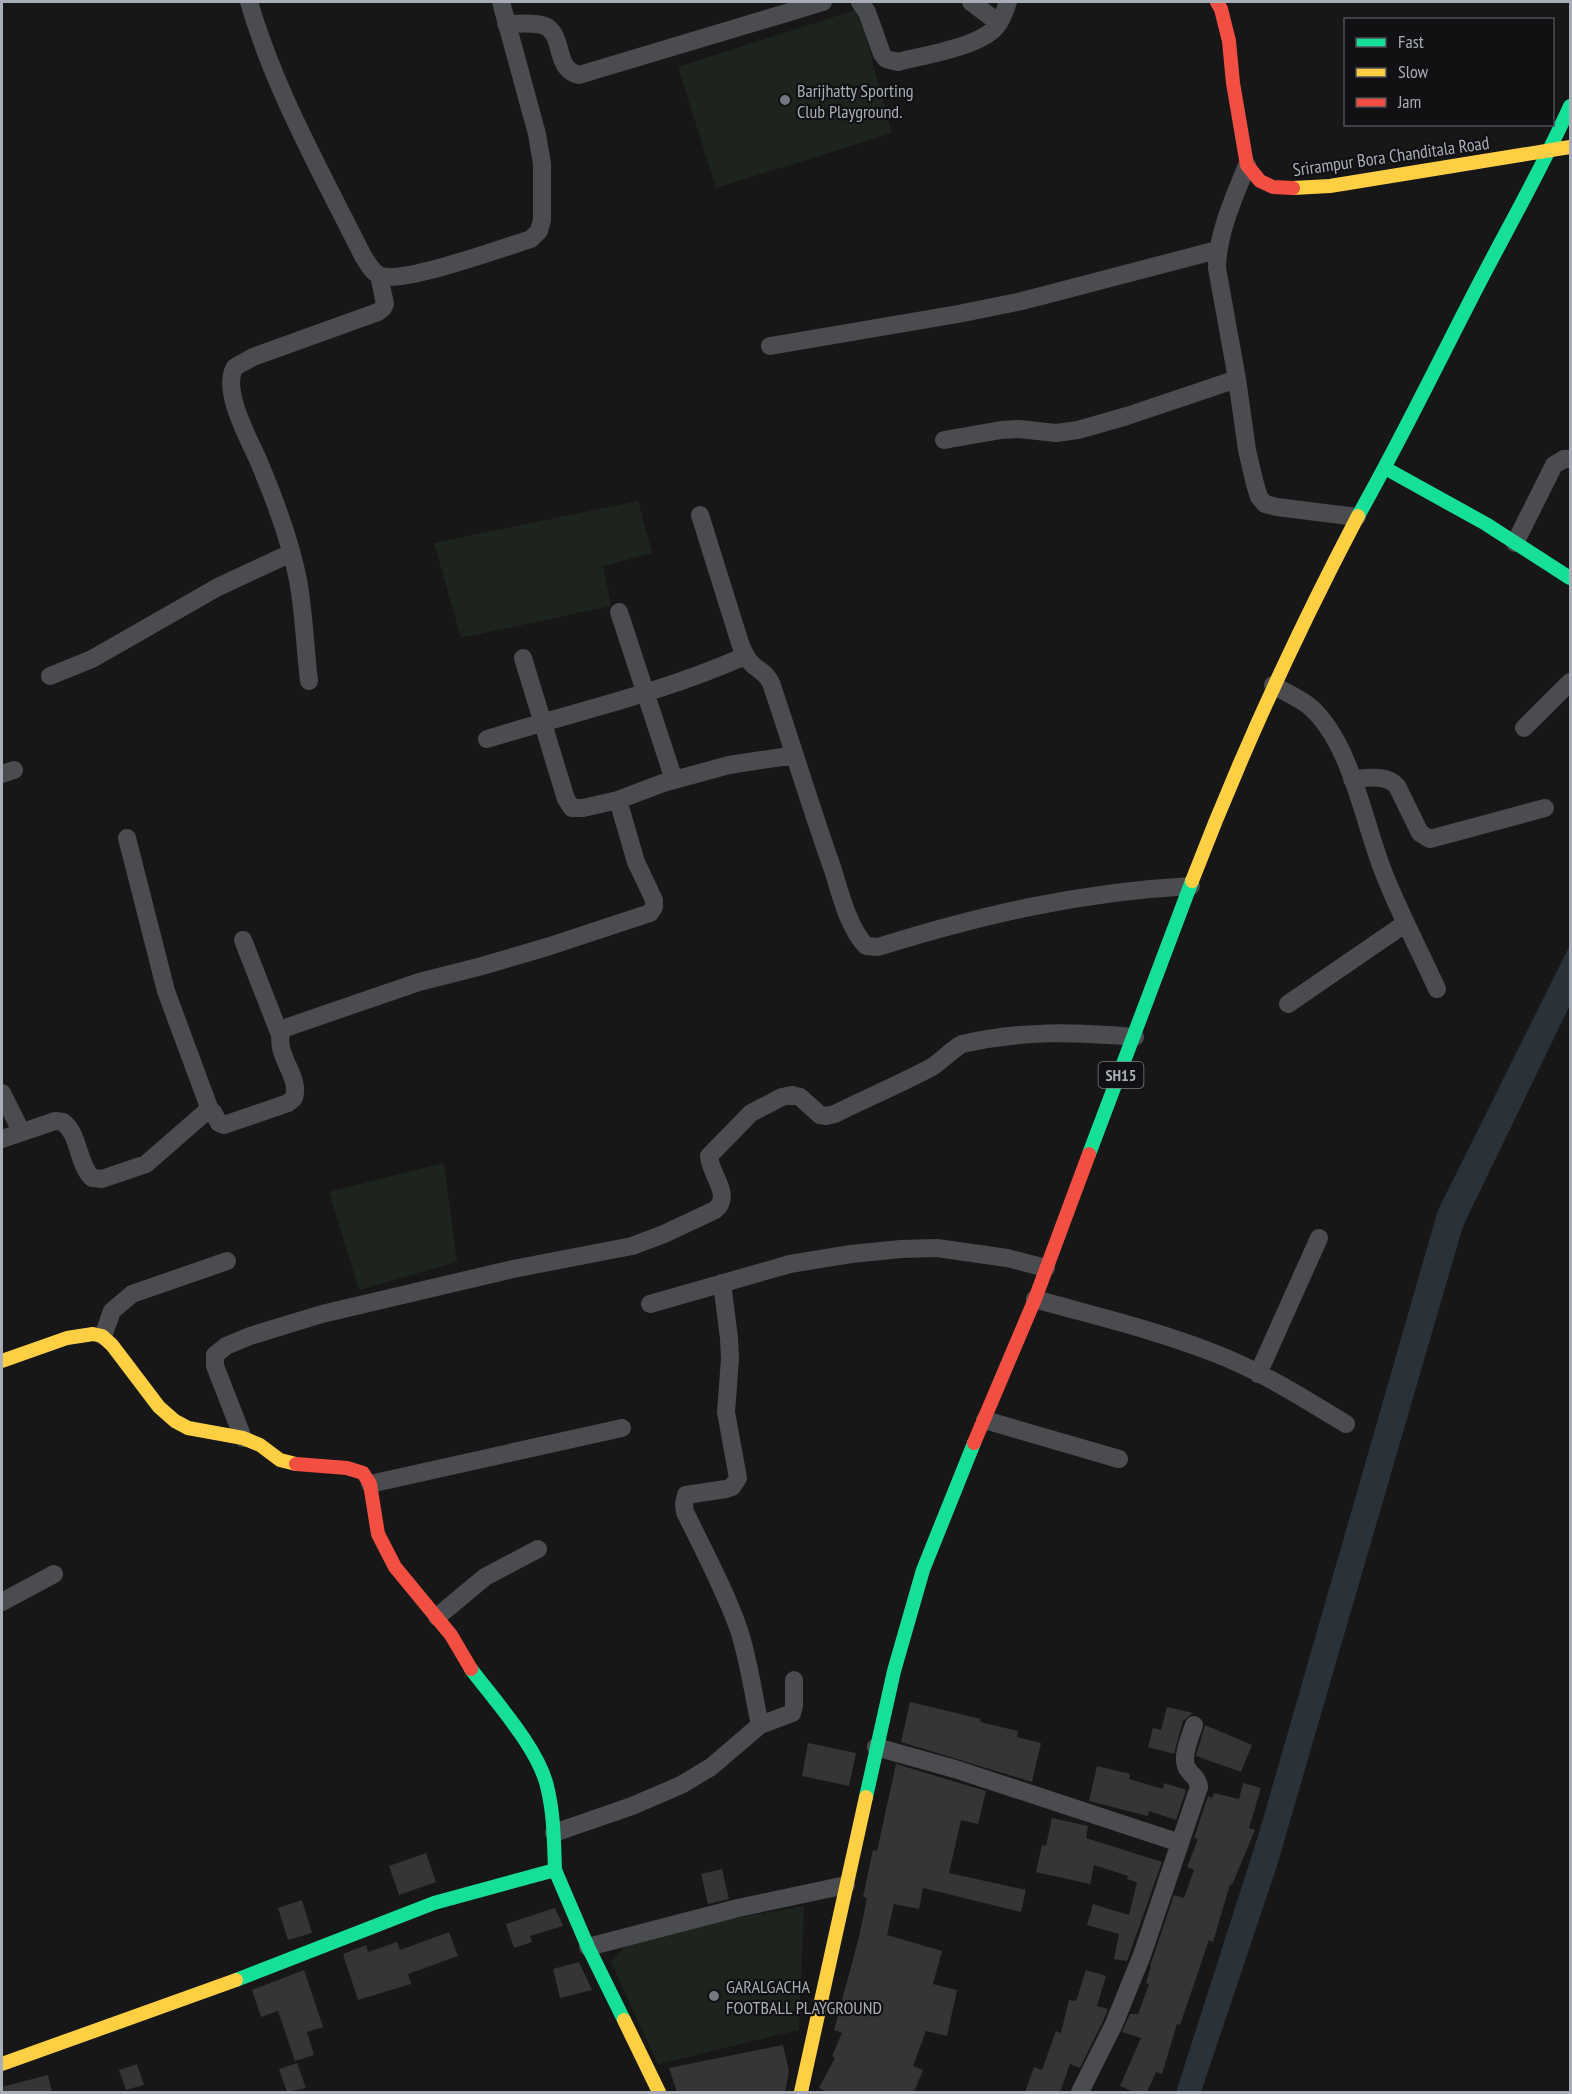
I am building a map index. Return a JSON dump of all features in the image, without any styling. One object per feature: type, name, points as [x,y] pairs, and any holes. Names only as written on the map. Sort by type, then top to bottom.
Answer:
[{"type":"main road","points":[[1218,2],[1228,41],[1247,165]]},
{"type":"main road","name":"SH15","points":[[801,2092],[897,1660],[923,1570],[946,1509],[1035,1299],[1212,829],[1273,685],[1357,517],[1385,468],[1551,149],[1570,106]]},
{"type":"main road","name":"Srirampur Bora Chanditala Road","points":[[1247,165],[1260,181],[1273,187],[1300,189],[1570,147]]},
{"type":"main road","points":[[1385,468],[1515,543],[1570,578]]},
{"type":"main road","points":[[2,1361],[75,1336],[91,1334],[103,1336],[159,1407],[175,1421],[188,1428],[243,1438],[260,1445],[280,1460],[303,1466],[347,1468],[363,1473],[370,1484],[378,1534],[395,1567],[451,1635],[464,1659],[538,1762],[547,1784],[552,1810],[555,1870],[588,1947],[658,2092]]},
{"type":"main road","points":[[2,2064],[207,1990],[434,1903],[555,1870]]},
{"type":"street","points":[[249,2],[283,98],[363,255],[372,269],[379,275],[388,277],[412,274],[531,239],[539,231],[542,220],[542,164],[537,134],[501,2]]},
{"type":"street","points":[[506,24],[542,25],[549,28],[553,33],[565,67],[569,72],[579,75],[823,2]]},
{"type":"street","points":[[860,2],[867,12],[882,54],[898,62],[976,42],[988,35],[999,23],[1008,2]]},
{"type":"street","points":[[971,2],[999,23]]},
{"type":"street","points":[[1247,165],[1230,207],[1217,250],[1219,285],[1248,450],[1259,497],[1265,504],[1357,517]]},
{"type":"street","points":[[770,346],[1022,301],[1217,250]]},
{"type":"street","points":[[309,681],[300,596],[291,553],[273,494],[235,404],[229,382],[235,367],[253,357],[378,312],[385,304],[379,275]]},
{"type":"street","points":[[944,440],[1001,430],[1019,429],[1056,433],[1078,430],[1237,379]]},
{"type":"street","points":[[1515,543],[1554,465],[1564,459],[1570,459]]},
{"type":"street","points":[[700,516],[745,656],[768,676],[771,683],[842,898],[860,940],[866,946],[878,947],[989,915],[1054,901],[1111,892],[1191,886]]},
{"type":"street","points":[[50,676],[92,659],[218,587],[291,553]]},
{"type":"street","points":[[619,612],[674,780]]},
{"type":"street","points":[[487,739],[646,694],[714,670],[745,656]]},
{"type":"street","points":[[523,658],[568,804],[572,808],[584,808],[618,800],[674,780],[729,765],[795,755]]},
{"type":"street","points":[[1524,728],[1570,682]]},
{"type":"street","points":[[1273,685],[1308,705],[1321,718],[1332,735],[1352,779],[1384,876],[1437,989]]},
{"type":"street","points":[[1352,779],[1382,778],[1392,781],[1397,786],[1420,833],[1430,839],[1545,808]]},
{"type":"street","points":[[280,1035],[282,1030],[298,1022],[419,982],[550,946],[650,913],[654,907],[654,900],[636,862],[618,800]]},
{"type":"street","points":[[127,838],[166,991],[210,1110],[219,1123],[224,1125],[288,1103],[294,1098],[295,1087],[281,1050],[280,1035],[243,940]]},
{"type":"street","points":[[1288,1004],[1406,923]]},
{"type":"street","points":[[243,1438],[215,1366],[215,1355],[226,1346],[250,1336],[322,1314],[513,1269],[632,1246],[664,1234],[721,1205],[723,1194],[709,1156],[751,1113],[782,1097],[792,1095],[800,1097],[814,1111],[826,1116],[835,1114],[930,1068],[962,1044],[1037,1032],[1077,1032],[1135,1037]]},
{"type":"street","points":[[2,1093],[21,1131]]},
{"type":"street","points":[[2,1139],[55,1121],[63,1122],[70,1128],[85,1170],[92,1178],[102,1179],[146,1164],[210,1110]]},
{"type":"street","points":[[1258,1374],[1319,1238]]},
{"type":"street","points":[[650,1304],[790,1264],[901,1249],[937,1248],[1007,1258],[1046,1268]]},
{"type":"street","points":[[103,1336],[112,1311],[132,1294],[227,1261]]},
{"type":"street","points":[[722,1283],[730,1359],[727,1429],[738,1479],[726,1489],[686,1495],[684,1504],[685,1512],[727,1599],[738,1629],[746,1654],[760,1725]]},
{"type":"street","points":[[1035,1299],[1162,1334],[1216,1354],[1284,1387],[1346,1424]]},
{"type":"street","points":[[985,1420],[1119,1459]]},
{"type":"street","points":[[370,1484],[622,1428]]},
{"type":"street","points":[[437,1617],[485,1577],[538,1549]]},
{"type":"street","points":[[2,1602],[54,1574]]},
{"type":"street","points":[[554,1833],[632,1806],[689,1781],[726,1756],[760,1725],[792,1713],[794,1680]]},
{"type":"street","points":[[1080,2092],[1114,2024],[1142,1955],[1199,1787],[1184,1760],[1194,1725]]},
{"type":"street","points":[[876,1747],[955,1769],[1180,1843]]},
{"type":"street","points":[[588,1947],[738,1908],[846,1885]]},
{"type":"shaded area","name":"Barijhatty Sporting Club Playground.","points":[[858,9],[892,133],[716,188],[678,67]]},
{"type":"shaded area","points":[[638,501],[652,553],[603,566],[611,606],[461,638],[434,543]]},
{"type":"shaded area","points":[[1570,945],[1570,1005],[1463,1226],[1276,1869],[1201,2092],[1176,2092],[1259,1833],[1438,1210]]},
{"type":"shaded area","points":[[444,1163],[457,1262],[359,1290],[329,1192]]},
{"type":"shaded area","name":"GARALGACHA FOOTBALL PLAYGROUND","points":[[804,1906],[799,2030],[658,2064],[611,1962],[626,1945],[725,1920]]},
{"type":"building","points":[[910,1702],[981,1719],[980,1722],[1018,1731],[1017,1737],[1041,1743],[1032,1782],[901,1742]]},
{"type":"building","points":[[1167,1707],[1193,1713],[1183,1721],[1174,1754],[1148,1747],[1153,1728],[1161,1730]]},
{"type":"building","points":[[1205,1725],[1252,1745],[1241,1772],[1196,1756]]},
{"type":"building","points":[[808,1743],[856,1753],[849,1786],[802,1776]]},
{"type":"building","points":[[896,1764],[986,1791],[978,1824],[961,1820],[949,1873],[1026,1890],[1021,1912],[923,1888],[919,1909],[894,1904],[887,1935],[942,1951],[933,1984],[957,1990],[947,2036],[926,2031],[913,2066],[923,2070],[914,2092],[828,2092],[819,2088],[835,2058],[832,2056],[842,2033],[834,2030],[859,1937],[867,1898],[863,1897],[873,1850],[877,1851]]},
{"type":"building","points":[[1097,1766],[1130,1774],[1129,1779],[1163,1789],[1164,1783],[1186,1790],[1176,1820],[1149,1811],[1148,1816],[1089,1801]]},
{"type":"building","points":[[1243,1783],[1261,1788],[1249,1828],[1255,1830],[1232,1885],[1230,1884],[1213,1942],[1209,1940],[1180,2025],[1177,2024],[1162,2074],[1156,2072],[1147,2092],[1134,2092],[1120,2086],[1141,2038],[1122,2032],[1130,2014],[1138,2014],[1149,1984],[1146,1983],[1150,1966],[1174,1895],[1184,1898],[1194,1870],[1187,1867],[1198,1839],[1194,1838],[1208,1796],[1212,1798],[1214,1793],[1239,1799]]},
{"type":"building","points":[[1052,1818],[1088,1826],[1086,1838],[1162,1862],[1127,1961],[1114,1959],[1119,1934],[1087,1925],[1093,1904],[1129,1915],[1137,1882],[1127,1879],[1128,1876],[1094,1865],[1090,1884],[1036,1872],[1042,1845],[1046,1846]]},
{"type":"building","points":[[426,1853],[436,1882],[399,1895],[389,1866]]},
{"type":"building","points":[[722,1869],[729,1899],[708,1904],[701,1874]]},
{"type":"building","points":[[302,1900],[312,1933],[288,1940],[278,1908]]},
{"type":"building","points":[[555,1908],[563,1926],[530,1936],[532,1942],[514,1948],[506,1924]]},
{"type":"building","points":[[449,1932],[458,1956],[408,1974],[411,1984],[358,2000],[343,1954],[366,1945],[368,1952],[397,1942],[400,1950]]},
{"type":"building","points":[[579,1962],[592,1990],[560,1998],[553,1969]]},
{"type":"building","points":[[304,1970],[323,2027],[307,2032],[314,2055],[295,2061],[278,2011],[261,2017],[252,1990]]},
{"type":"building","points":[[1086,1970],[1106,1976],[1097,2006],[1108,2009],[1080,2068],[1070,2064],[1060,2092],[1025,2092],[1034,2067],[1042,2070],[1056,2031],[1061,2033],[1069,2000],[1076,2001]]},
{"type":"building","points":[[783,2045],[789,2071],[785,2092],[677,2092],[669,2068]]},
{"type":"building","points":[[297,2063],[306,2088],[287,2092],[279,2069]]},
{"type":"building","points":[[137,2064],[144,2085],[126,2090],[119,2070]]},
{"type":"building","points":[[48,2075],[52,2092],[2,2092],[2,2087]]},
{"type":"traffic: fast","points":[[1358,516],[1534,180],[1570,106]]},
{"type":"traffic: fast","points":[[1385,468],[1486,524],[1570,578]]},
{"type":"traffic: fast","points":[[1089,1154],[1192,881]]},
{"type":"traffic: fast","points":[[866,1797],[894,1671],[923,1570],[974,1443]]},
{"type":"traffic: fast","points":[[471,1669],[515,1725],[542,1771],[551,1807],[555,1870]]},
{"type":"traffic: fast","points":[[236,1980],[434,1903],[555,1870],[588,1947],[624,2020]]},
{"type":"traffic: slow","points":[[1293,188],[1330,186],[1570,147]]},
{"type":"traffic: slow","points":[[1192,881],[1229,788],[1270,696],[1358,516]]},
{"type":"traffic: slow","points":[[2,1361],[67,1338],[93,1334],[102,1336],[112,1345],[159,1407],[175,1421],[188,1428],[243,1438],[260,1445],[280,1460],[296,1464]]},
{"type":"traffic: slow","points":[[801,2092],[866,1797]]},
{"type":"traffic: slow","points":[[2,2064],[236,1980]]},
{"type":"traffic: slow","points":[[624,2020],[659,2092]]},
{"type":"traffic: jam","points":[[1217,2],[1229,41],[1233,83],[1247,165],[1260,181],[1273,187],[1293,188]]},
{"type":"traffic: jam","points":[[974,1443],[1035,1299],[1089,1154]]},
{"type":"traffic: jam","points":[[296,1464],[347,1468],[363,1473],[370,1484],[378,1534],[395,1567],[451,1635],[471,1669]]},
{"type":"place","name":"Barijhatty Sporting Club Playground.","points":[[785,100]]},
{"type":"place","name":"GARALGACHA FOOTBALL PLAYGROUND","points":[[714,1996]]}]
